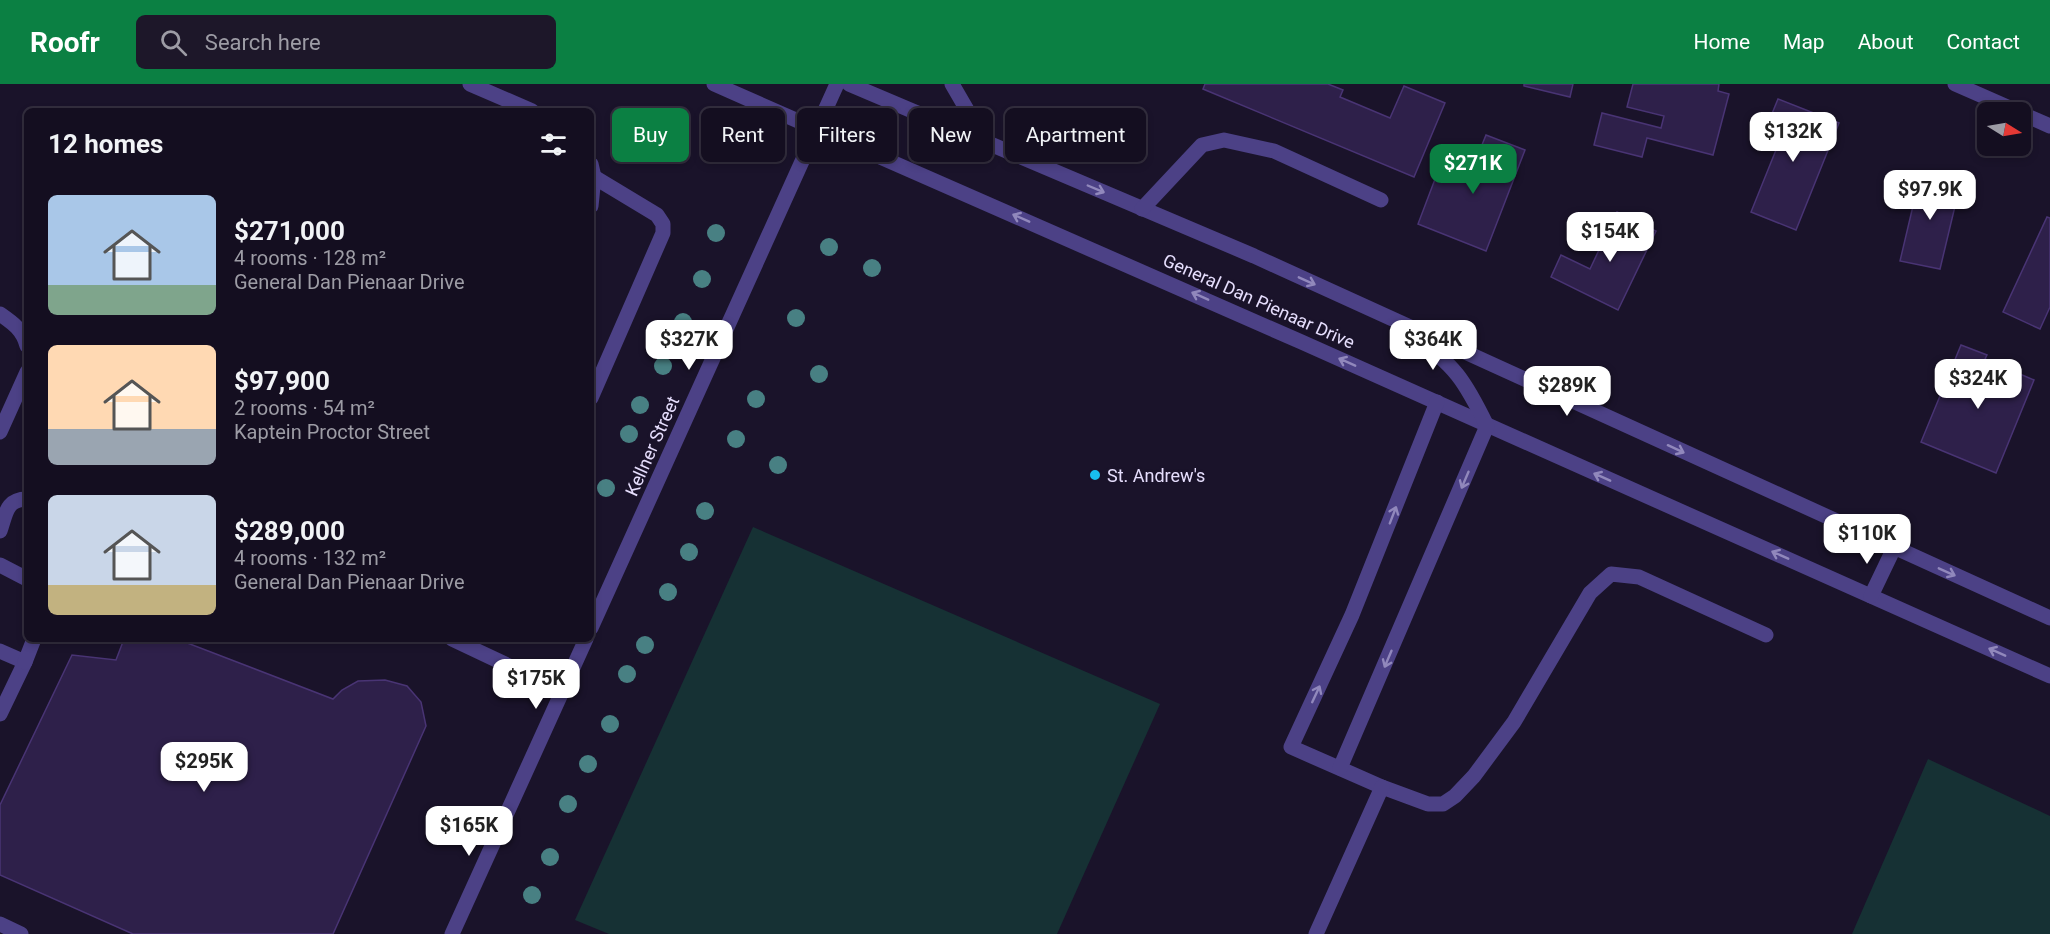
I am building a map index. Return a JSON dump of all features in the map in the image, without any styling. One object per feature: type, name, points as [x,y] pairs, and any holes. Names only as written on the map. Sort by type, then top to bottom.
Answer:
[{"type":"street","points":[[470,84],[525,108]]},
{"type":"street","name":"General Dan Pienaar Drive","points":[[714,84],[797,121]]},
{"type":"street","name":"Kellner Street","points":[[826,108],[837,84]]},
{"type":"street","name":"General Dan Pienaar Drive","points":[[849,84],[909,109]]},
{"type":"street","points":[[952,84],[966,108]]},
{"type":"street","points":[[1955,84],[1995,102]]},
{"type":"street","points":[[2031,118],[2050,126]]},
{"type":"street","points":[[1142,208],[1202,145],[1224,140],[1274,151],[1381,200]]},
{"type":"street","name":"General Dan Pienaar Drive","points":[[993,144],[1380,314],[2050,618]]},
{"type":"street","name":"Kellner Street","points":[[594,620],[801,162]]},
{"type":"street","name":"General Dan Pienaar Drive","points":[[892,162],[1253,319],[1487,426],[2050,676]]},
{"type":"street","points":[[594,171],[657,215],[663,224],[663,233],[594,391]]},
{"type":"street","points":[[0,314],[14,324],[24,336]]},
{"type":"street","points":[[1340,768],[1487,426],[1468,388],[1451,366],[1419,340],[1380,314]]},
{"type":"street","points":[[0,432],[24,379]]},
{"type":"street","points":[[1437,402],[1352,615],[1291,747],[1382,788],[1428,804],[1443,804],[1455,796],[1474,776],[1514,722],[1590,593],[1611,574],[1639,577],[1766,635]]},
{"type":"street","points":[[0,531],[9,504],[17,499],[24,498]]},
{"type":"street","points":[[1871,596],[1894,548]]},
{"type":"street","points":[[0,565],[24,577]]},
{"type":"street","points":[[0,714],[33,642]]},
{"type":"street","points":[[458,642],[562,691]]},
{"type":"street","points":[[452,934],[585,642]]},
{"type":"street","points":[[0,651],[25,662]]},
{"type":"street","points":[[1316,934],[1382,788]]},
{"type":"street","points":[[0,924],[21,934]]},
{"type":"green space","points":[[753,527],[1160,704],[1057,934],[609,934],[575,920]]},
{"type":"green space","points":[[1928,759],[2050,816],[2050,934],[1852,934]]},
{"type":"building","points":[[1205,84],[1328,84],[1343,90],[1340,97],[1390,118],[1404,86],[1445,103],[1414,177],[1203,89]]},
{"type":"building","points":[[1524,84],[1573,84],[1570,97],[1524,86]]},
{"type":"building","points":[[1633,84],[1719,84],[1718,91],[1729,94],[1713,155],[1647,138],[1642,157],[1594,145],[1602,113],[1661,128],[1664,116],[1627,107]]},
{"type":"building","points":[[1778,99],[1839,123],[1796,230],[1751,212],[1780,140],[1764,133]]},
{"type":"building","points":[[1486,135],[1525,150],[1486,251],[1418,224],[1440,166],[1469,177]]},
{"type":"building","points":[[1921,172],[1961,181],[1940,269],[1900,261]]},
{"type":"building","points":[[1617,212],[1656,231],[1618,310],[1551,277],[1561,255],[1590,269]]},
{"type":"building","points":[[2047,217],[2050,218],[2050,307],[2040,329],[2003,312]]},
{"type":"building","points":[[1961,345],[1987,355],[1985,359],[2034,380],[1996,473],[1921,442]]},
{"type":"building","points":[[123,642],[185,642],[333,699],[342,690],[358,681],[385,680],[407,686],[421,702],[426,726],[333,934],[133,934],[0,875],[0,805],[72,655],[116,660]]},
{"type":"place","name":"St. Andrew's","points":[[1095,475]]}]
